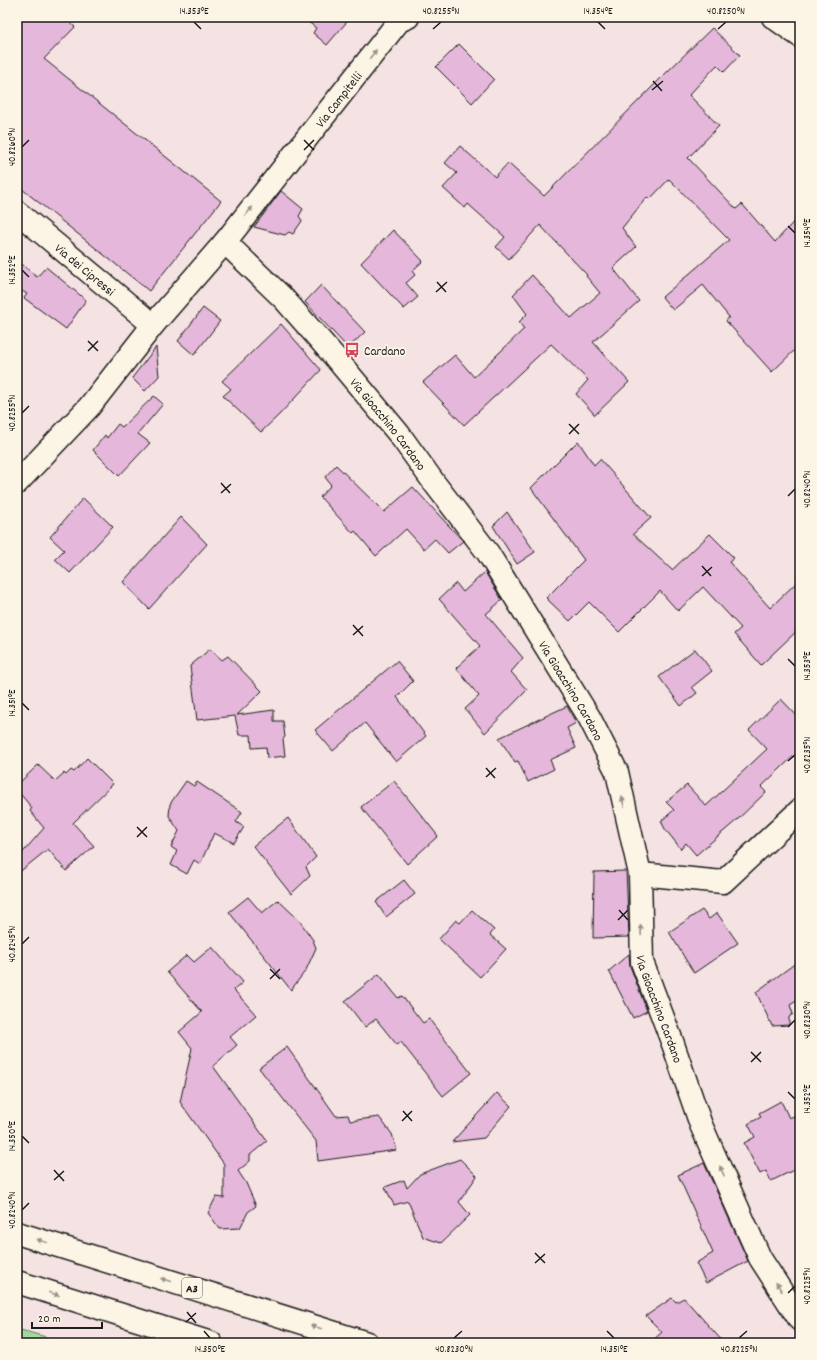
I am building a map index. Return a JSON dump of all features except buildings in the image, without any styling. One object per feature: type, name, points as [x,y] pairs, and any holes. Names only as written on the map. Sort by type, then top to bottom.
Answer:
[{"type":"main road","name":"Via Campitelli","points":[[225,242],[399,21],[408,17]]},
{"type":"main road","points":[[773,17],[800,36]]},
{"type":"main road","name":"Via dei Cipressi","points":[[17,212],[153,325]]},
{"type":"main road","points":[[17,483],[89,407],[153,325],[225,242]]},
{"type":"main road","name":"Via Gioacchino Cardano","points":[[225,242],[284,299],[334,356],[398,434],[488,553],[589,716],[617,772],[640,874],[642,962],[673,1044],[701,1125],[760,1258],[800,1320]]},
{"type":"main road","points":[[640,874],[723,882],[800,810]]},
{"type":"main road","name":"A3","points":[[17,1234],[367,1343]]},
{"type":"main road","points":[[17,1282],[211,1343]]},
{"type":"green space","points":[[17,1329],[68,1343],[17,1343]]},
{"type":"place","name":"Cardano","points":[[352,350]]}]
